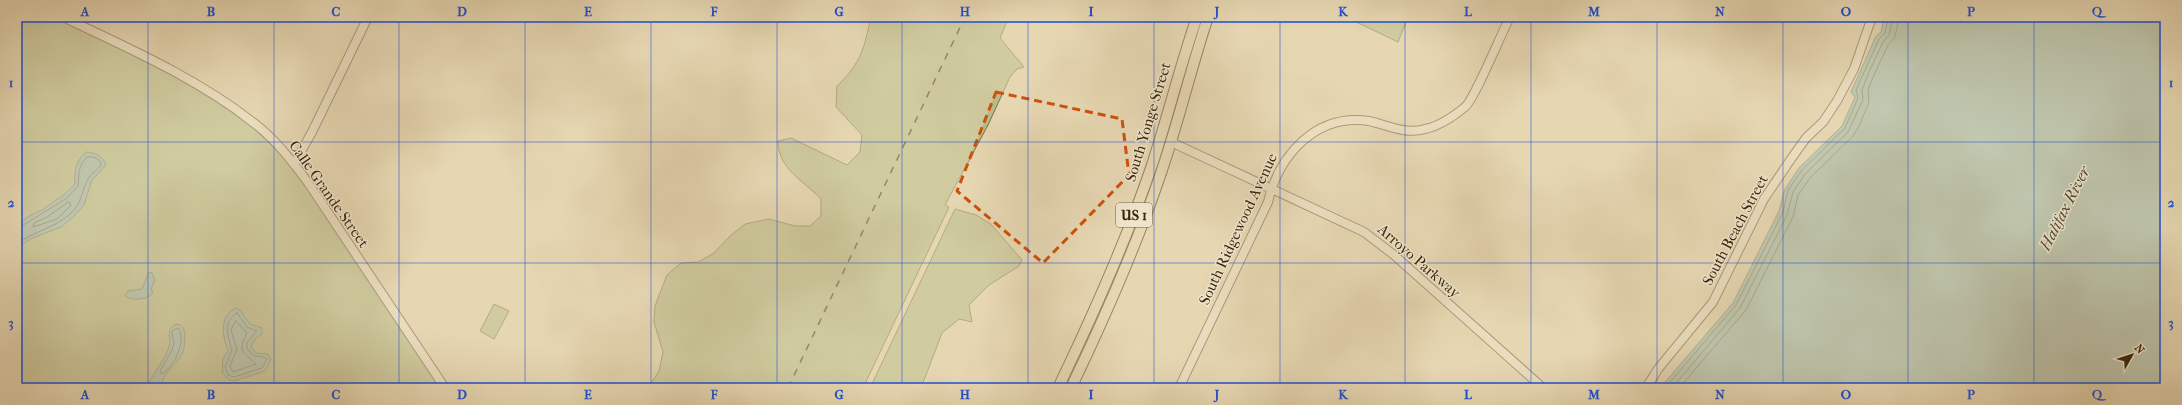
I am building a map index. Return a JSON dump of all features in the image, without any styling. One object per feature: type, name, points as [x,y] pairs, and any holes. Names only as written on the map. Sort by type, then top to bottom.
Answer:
[{"type":"main road","name":"South Yonge Street","points":[[1058,388],[1124,241],[1161,136],[1196,17]]},
{"type":"main road","name":"South Yonge Street","points":[[1071,388],[1126,268],[1171,142],[1208,17]]},
{"type":"main road","points":[[1165,122],[1171,142]]},
{"type":"main road","points":[[1161,136],[1166,157]]},
{"type":"street","name":"Calle Grande Street","points":[[63,17],[151,59],[213,95],[255,123],[294,164],[445,388]]},
{"type":"street","points":[[294,164],[312,132],[368,17]]},
{"type":"street","name":"South Ridgewood Avenue","points":[[1179,388],[1268,202],[1271,189],[1289,154],[1304,139],[1321,127],[1336,122],[1351,120],[1369,121],[1411,131],[1425,129],[1448,119],[1467,106],[1510,17]]},
{"type":"street","name":"South Beach Street","points":[[1646,388],[1658,369],[1713,302],[1764,199],[1806,138],[1823,122],[1837,101],[1854,69],[1872,17]]},
{"type":"street","name":"Arroyo Parkway","points":[[1171,142],[1364,232],[1394,255],[1543,388]]},
{"type":"highlighted area","points":[[996,92],[1122,119],[1129,175],[1043,263],[957,191]]},
{"type":"green space","points":[[17,17],[63,17],[151,59],[255,123],[294,164],[445,388],[17,388]]},
{"type":"green space","points":[[871,17],[1009,17],[1000,38],[1024,67],[1017,69],[1010,77],[988,125],[945,205],[949,207],[863,388],[648,388],[659,371],[663,352],[654,322],[655,306],[667,275],[681,263],[698,262],[714,253],[730,236],[745,224],[769,219],[795,226],[810,226],[821,216],[821,199],[787,167],[779,151],[778,141],[791,138],[847,165],[860,152],[862,135],[836,107],[837,86],[851,70],[860,55]]},
{"type":"green space","points":[[1346,17],[1408,17],[1398,42]]},
{"type":"green space","points":[[955,209],[976,215],[991,224],[1022,260],[1019,266],[989,285],[969,305],[972,322],[959,319],[942,333],[921,388],[870,388]]},
{"type":"green space","points":[[494,304],[509,311],[494,339],[480,331]]},
{"type":"water","name":"Halifax River","points":[[1884,17],[2165,17],[2165,388],[1660,388],[1733,303],[1779,211],[1785,189],[1799,168],[1842,126],[1855,97],[1851,92],[1876,36],[1881,32]]},
{"type":"water","points":[[86,152],[98,155],[103,159],[106,165],[92,180],[84,205],[61,227],[30,239],[18,248],[17,252],[17,226],[29,216],[42,210],[65,194],[75,184],[76,166]]},
{"type":"water","points":[[149,272],[152,273],[155,280],[151,289],[153,293],[140,299],[132,299],[125,296],[128,291],[142,289]]},
{"type":"water","points":[[236,308],[240,310],[250,324],[262,328],[262,334],[255,339],[251,347],[256,353],[268,354],[271,360],[265,371],[234,381],[229,380],[222,373],[223,359],[228,350],[224,339],[223,327],[227,316]]},
{"type":"water","points":[[178,324],[182,327],[185,334],[181,357],[167,373],[160,388],[147,388],[169,347],[170,330]]},
{"type":"railway","points":[[788,388],[965,17]]}]
